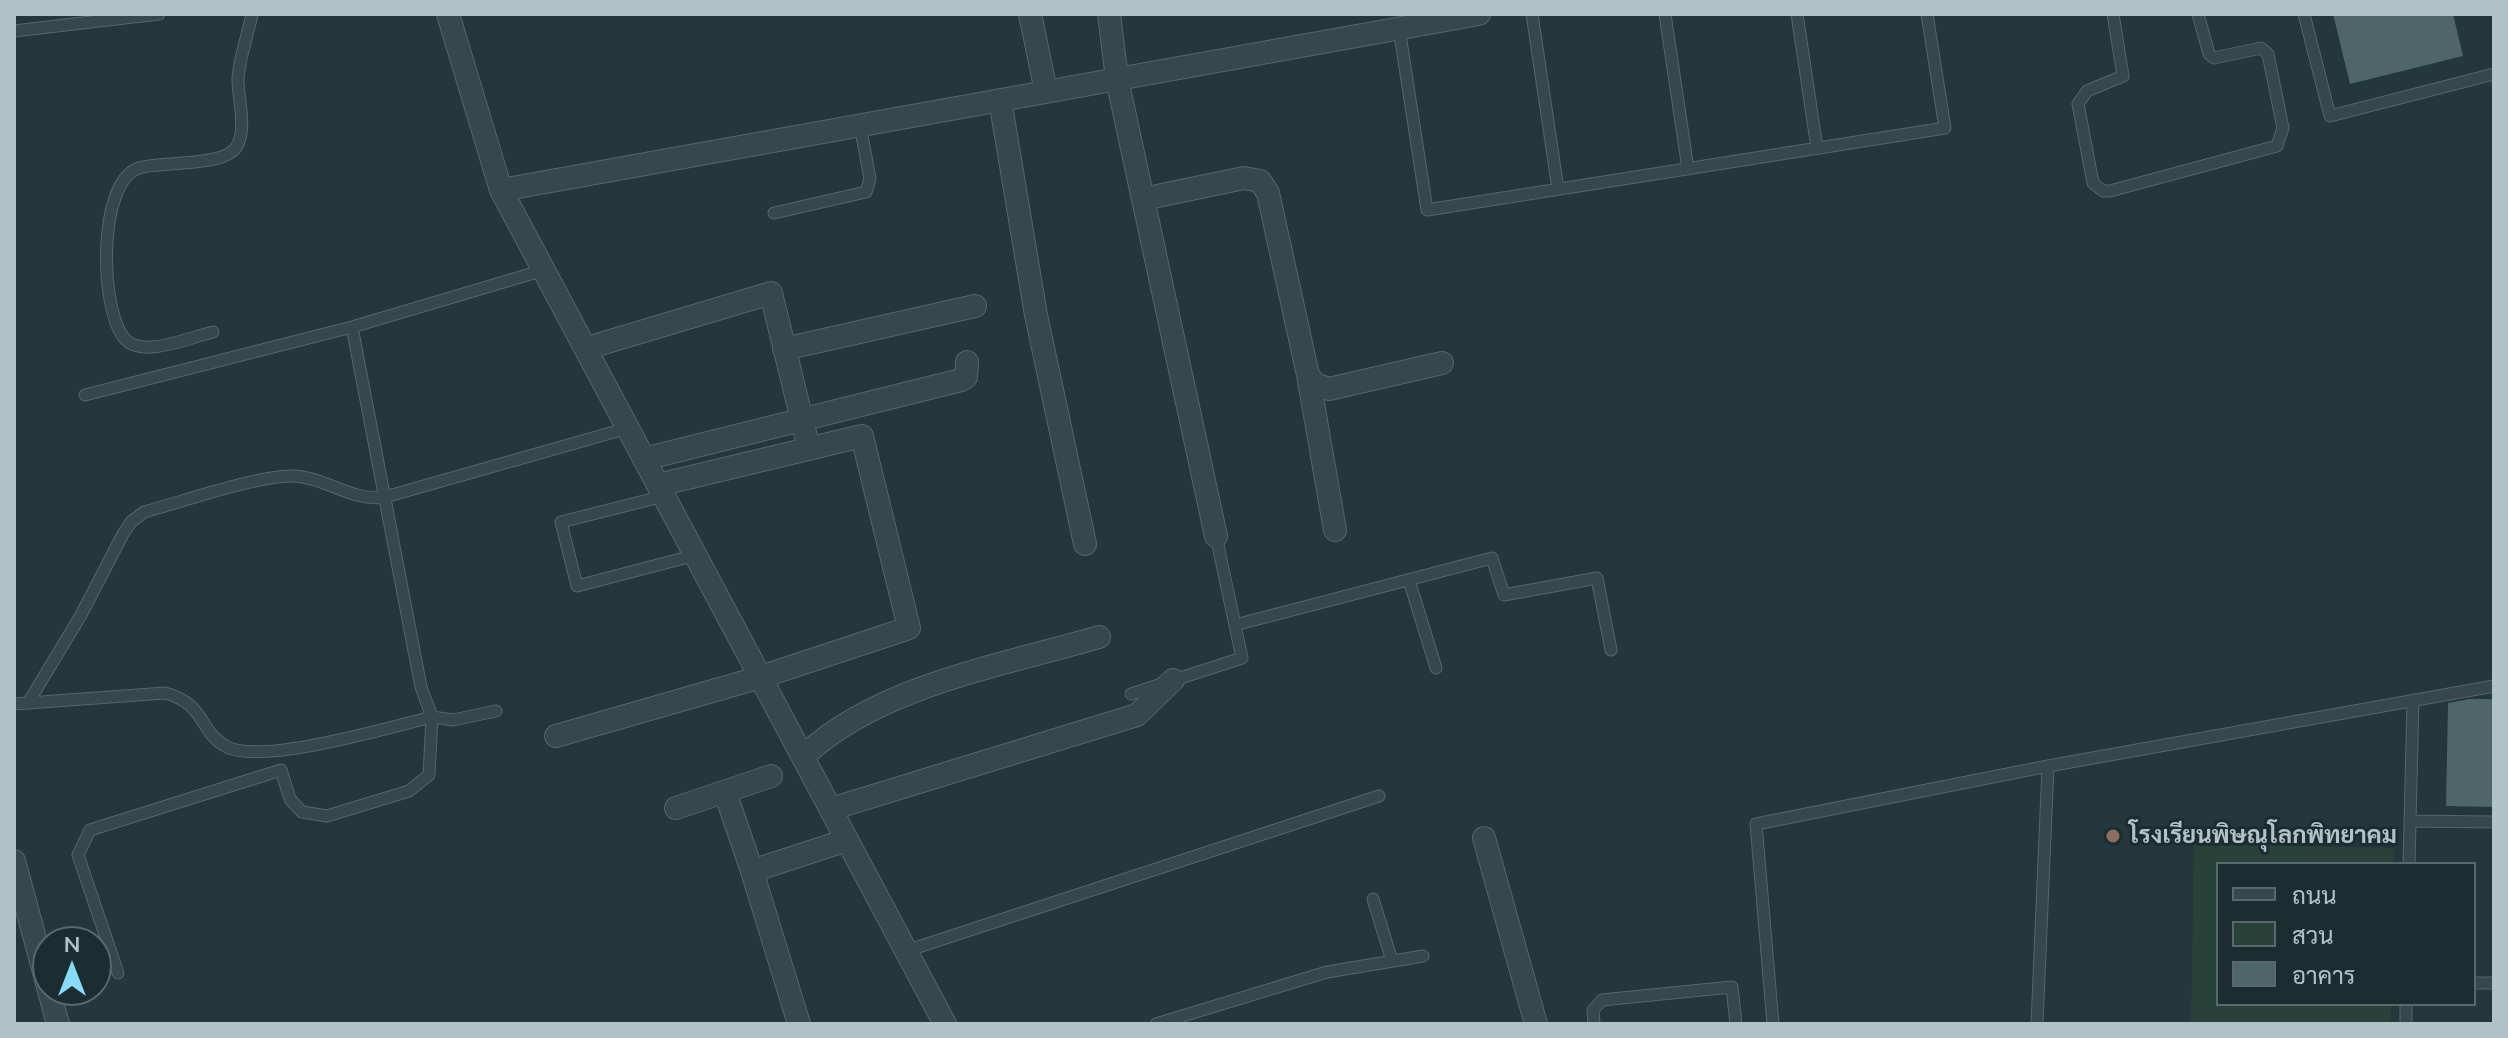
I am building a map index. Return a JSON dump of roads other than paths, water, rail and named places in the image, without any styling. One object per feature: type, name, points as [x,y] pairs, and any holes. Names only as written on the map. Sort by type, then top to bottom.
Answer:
[{"type":"street","points":[[448,14],[501,190],[805,755],[945,1024]]},
{"type":"street","points":[[1030,14],[1046,91]]},
{"type":"street","points":[[1109,14],[1117,79],[1216,536]]},
{"type":"street","points":[[501,190],[1117,79],[1392,24],[1479,14]]},
{"type":"street","points":[[1000,100],[1036,315],[1085,544]]},
{"type":"street","points":[[1143,199],[1244,178],[1260,181],[1268,193],[1308,375],[1335,530]]},
{"type":"street","points":[[587,348],[771,293],[809,449]]},
{"type":"street","points":[[784,349],[975,306]]},
{"type":"street","points":[[644,459],[961,380],[966,377],[967,362]]},
{"type":"street","points":[[1308,375],[1315,384],[1329,389],[1442,363]]},
{"type":"street","points":[[556,736],[761,677],[909,628],[862,436],[661,491]]},
{"type":"street","points":[[805,755],[854,718],[905,696],[1099,637]]},
{"type":"street","points":[[831,809],[1137,715],[1173,680]]},
{"type":"street","points":[[676,808],[771,776]]},
{"type":"street","points":[[725,792],[799,1024]]},
{"type":"street","points":[[1484,838],[1536,1024]]},
{"type":"street","points":[[752,871],[847,840]]},
{"type":"street","points":[[14,861],[58,1024]]},
{"type":"lane","points":[[14,31],[159,14]]},
{"type":"lane","points":[[213,332],[145,348],[131,346],[121,335],[111,297],[106,248],[111,201],[121,180],[138,168],[224,157],[237,148],[241,133],[238,77],[252,14]]},
{"type":"lane","points":[[1532,14],[1558,189]]},
{"type":"lane","points":[[1665,14],[1688,169]]},
{"type":"lane","points":[[1797,14],[1817,148]]},
{"type":"lane","points":[[1392,24],[1427,210],[1945,128],[1927,14]]},
{"type":"lane","points":[[2113,14],[2123,76],[2087,91],[2078,104],[2093,183],[2103,191],[2277,146],[2283,128],[2268,54],[2261,48],[2214,58],[2209,54],[2198,14]]},
{"type":"lane","points":[[2304,14],[2330,116],[2494,74]]},
{"type":"lane","points":[[774,213],[866,192],[870,179],[860,125]]},
{"type":"lane","points":[[85,395],[352,327],[544,270]]},
{"type":"lane","points":[[118,973],[78,855],[90,830],[281,770],[290,799],[302,812],[327,816],[409,791],[429,775],[432,717],[421,687],[352,327]]},
{"type":"lane","points":[[28,703],[81,615],[123,534],[131,522],[144,512],[279,476],[309,477],[350,494],[385,497],[628,428]]},
{"type":"lane","points":[[661,491],[561,522],[577,586],[696,555]]},
{"type":"lane","points":[[1131,694],[1242,658],[1216,536]]},
{"type":"lane","points":[[1235,625],[1492,558],[1504,595],[1597,578],[1611,650]]},
{"type":"lane","points":[[1409,580],[1436,668]]},
{"type":"lane","points":[[1773,1024],[1756,824],[2048,766],[2494,686]]},
{"type":"lane","points":[[14,704],[165,693],[184,698],[215,738],[227,747],[247,752],[318,744],[432,717],[453,720],[496,711]]},
{"type":"lane","points":[[2409,862],[2413,700]]},
{"type":"lane","points":[[2037,1024],[2048,766]]},
{"type":"lane","points":[[906,951],[1379,796]]},
{"type":"lane","points":[[2410,821],[2494,822]]},
{"type":"lane","points":[[1373,899],[1392,961]]},
{"type":"lane","points":[[1156,1024],[1327,972],[1423,956]]},
{"type":"lane","points":[[1594,1024],[1593,1010],[1602,1000],[1732,987],[1736,1024]]},
{"type":"place","name":"โรงเรียนพิษณุโลกพิทยาคม","points":[[2113,836]]}]
